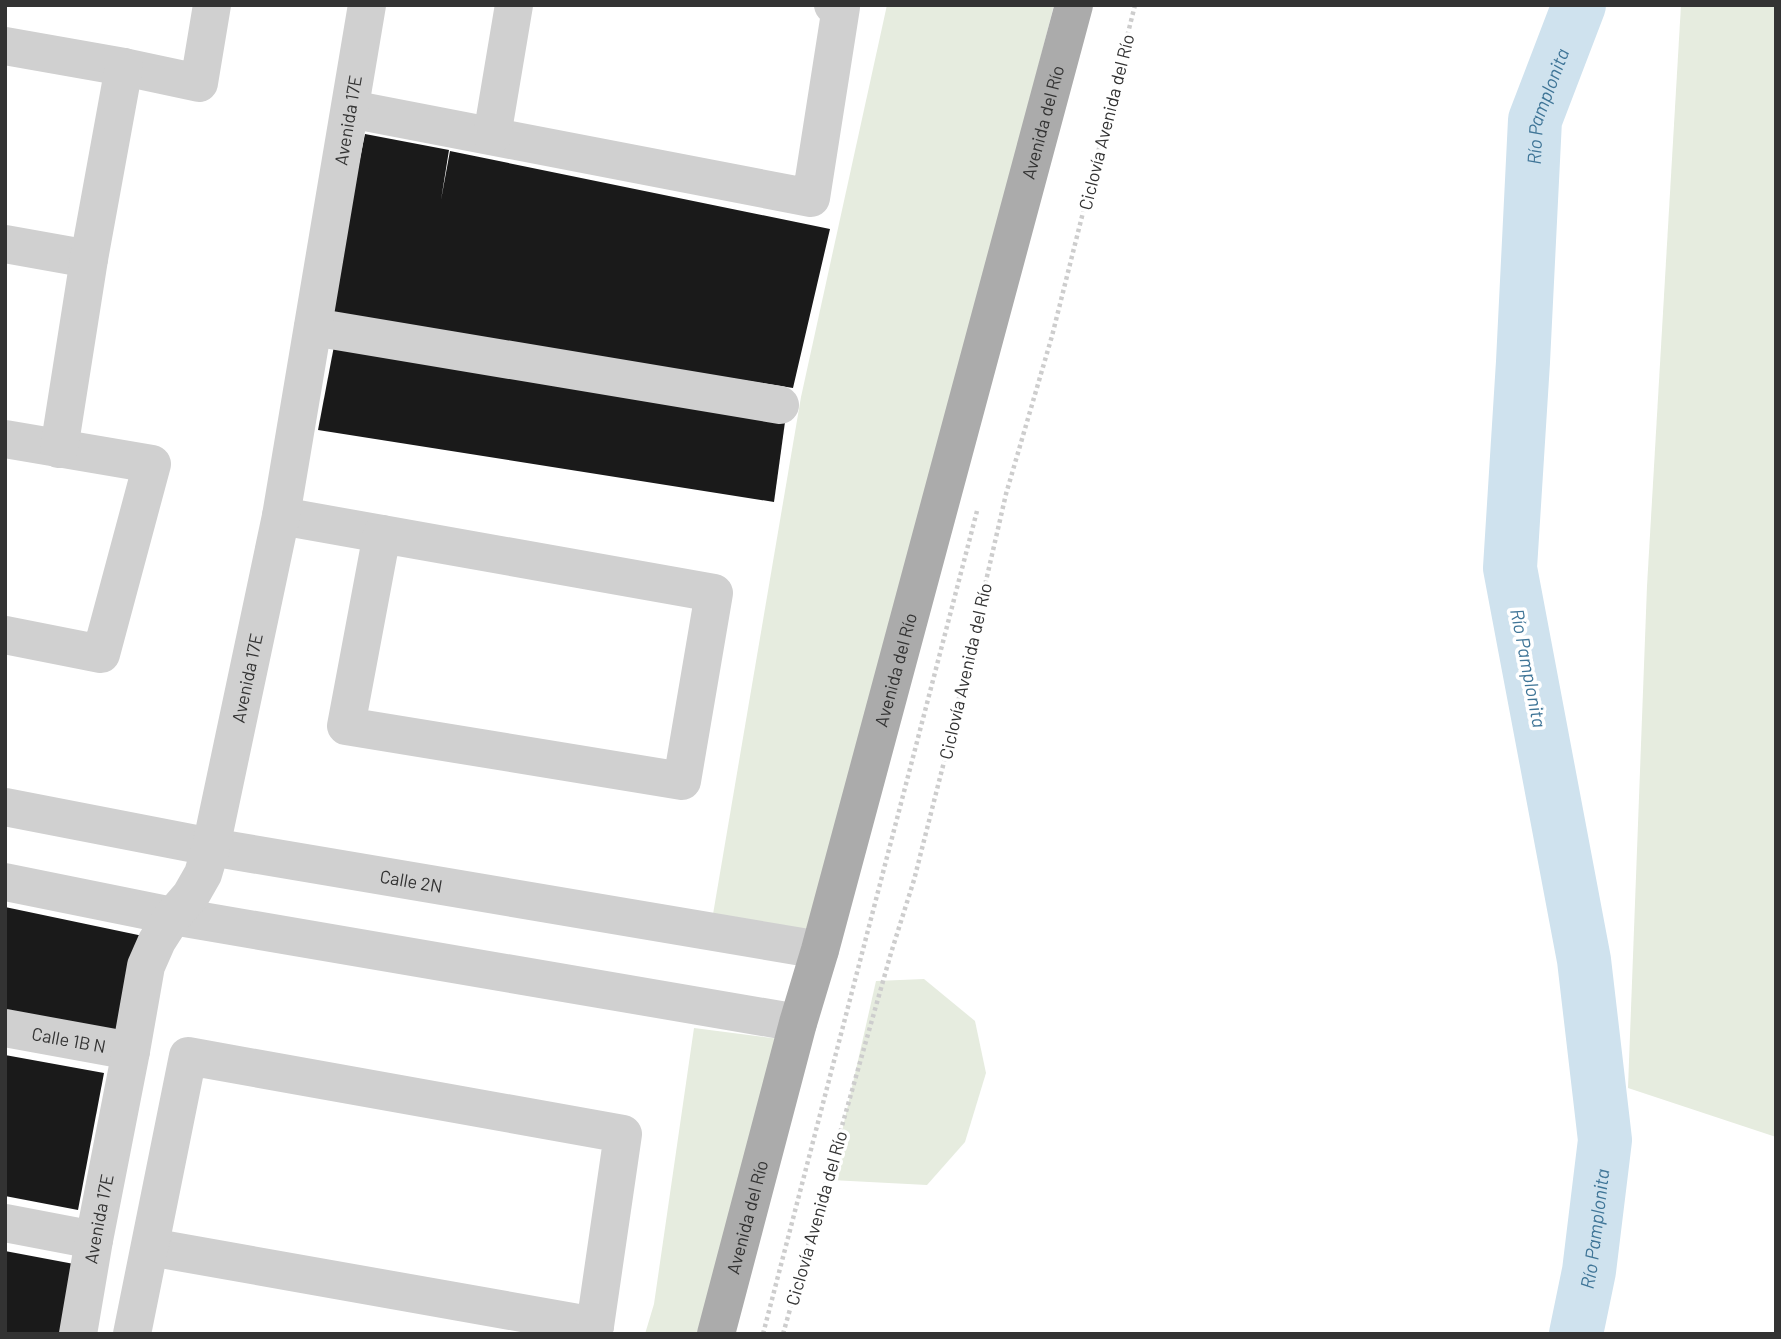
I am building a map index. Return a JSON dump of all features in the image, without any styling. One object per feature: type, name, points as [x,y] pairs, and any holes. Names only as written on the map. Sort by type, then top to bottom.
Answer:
[{"type":"main road","name":"Avenida del Río","points":[[716,1334],[1074,5]]},
{"type":"street","points":[[5,46],[199,83],[212,5]]},
{"type":"street","name":"Avenida 17E","points":[[78,1334],[146,966],[157,941],[203,874],[211,847],[281,516],[367,5]]},
{"type":"street","points":[[492,136],[514,5]]},
{"type":"street","points":[[350,109],[811,198],[841,7],[833,5]]},
{"type":"street","points":[[59,449],[89,259],[124,67]]},
{"type":"street","points":[[5,244],[89,259]]},
{"type":"street","points":[[313,327],[780,405]]},
{"type":"street","points":[[5,439],[152,464],[101,654],[5,635]]},
{"type":"street","points":[[281,516],[714,593],[682,781],[346,726],[382,534]]},
{"type":"street","name":"Calle 2N","points":[[5,807],[211,847],[820,950]]},
{"type":"street","points":[[5,883],[173,916],[798,1023]]},
{"type":"street","name":"Calle 1B N","points":[[5,1028],[131,1051]]},
{"type":"street","points":[[132,1334],[188,1056],[623,1134],[594,1330],[150,1247]]},
{"type":"street","points":[[5,1223],[94,1240]]},
{"type":"path","name":"Ciclovía Avenida del Río","points":[[783,1334],[914,880],[1006,495],[1052,336],[1135,5]]},
{"type":"path","points":[[763,1334],[978,507]]},
{"type":"shaded area","points":[[887,5],[1054,5],[814,941],[711,926],[801,397]]},
{"type":"shaded area","points":[[1681,5],[1776,5],[1776,1137],[1628,1088],[1647,586]]},
{"type":"shaded area","points":[[924,979],[975,1021],[986,1073],[965,1142],[927,1185],[831,1180],[876,981]]},
{"type":"shaded area","points":[[694,1028],[788,1040],[710,1334],[645,1334],[654,1304]]},
{"type":"building","points":[[365,134],[449,150],[441,200],[450,151],[830,229],[793,388],[328,317]]},
{"type":"building","points":[[334,346],[785,422],[774,502],[318,430]]},
{"type":"building","points":[[5,907],[143,936],[123,1035],[5,1013]]},
{"type":"building","points":[[5,1055],[104,1073],[78,1210],[5,1196]]},
{"type":"building","points":[[5,1251],[74,1264],[61,1334],[5,1334]]},
{"type":"waterway","name":"Río Pamplonita","points":[[1576,1334],[1589,1271],[1605,1140],[1584,960],[1510,568],[1535,120],[1579,5]]}]
